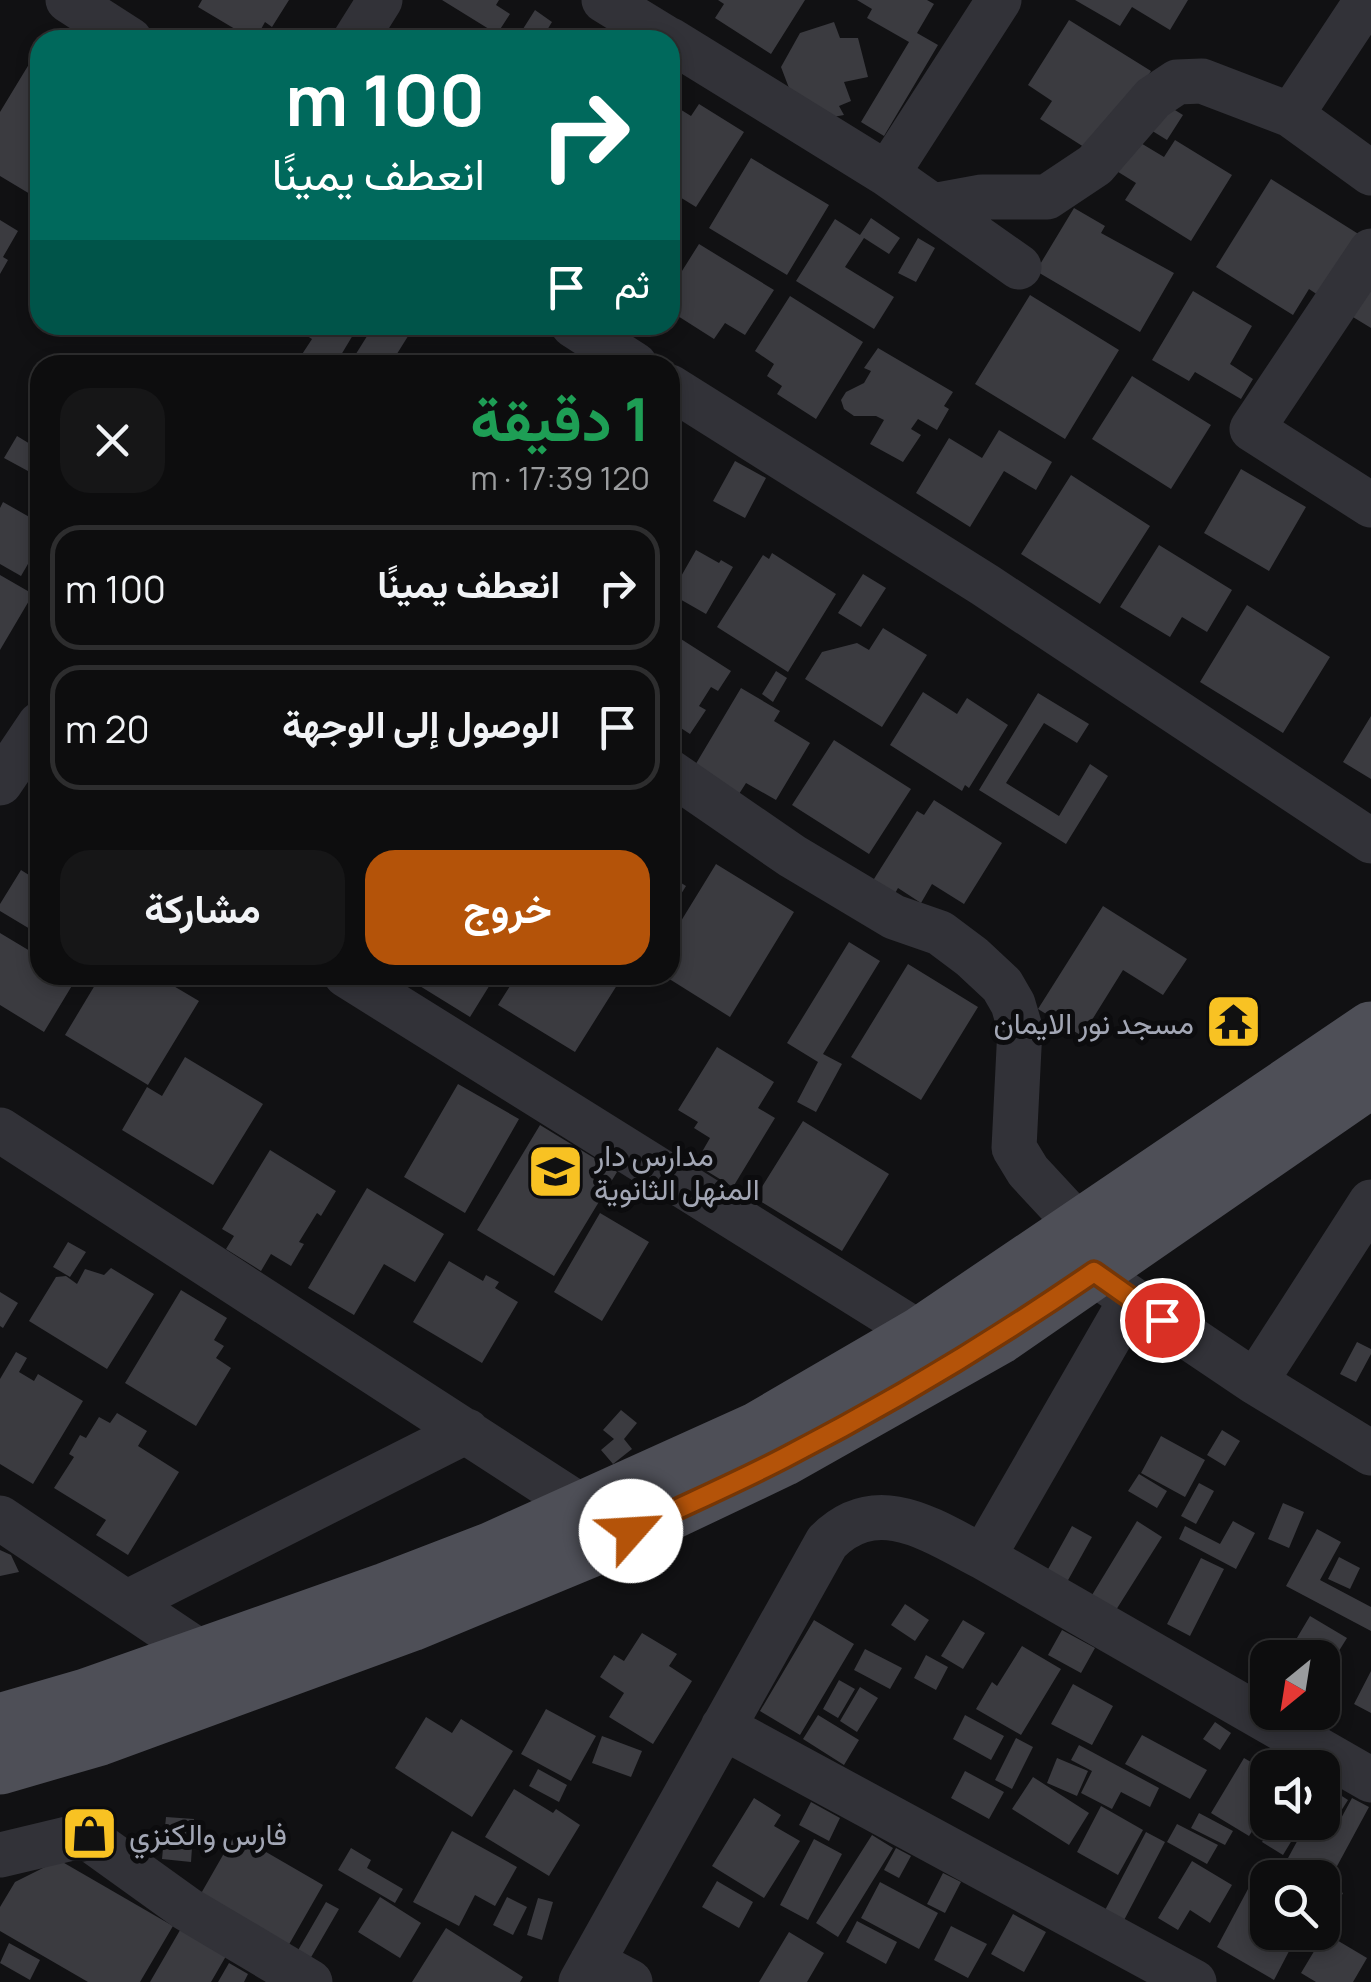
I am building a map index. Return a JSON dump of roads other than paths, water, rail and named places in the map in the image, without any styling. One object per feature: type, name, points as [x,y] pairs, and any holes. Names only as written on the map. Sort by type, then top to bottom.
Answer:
[{"type":"main road","points":[[0,1767],[100,1738],[411,1624],[602,1545],[783,1459],[999,1337],[1371,1029]]},
{"type":"main road","points":[[0,1720],[86,1696],[386,1590],[584,1509],[758,1429],[921,1334],[1091,1259],[1371,1080]]},
{"type":"street","points":[[68,0],[114,30]]},
{"type":"street","points":[[361,30],[380,0]]},
{"type":"street","points":[[604,0],[654,30]]},
{"type":"street","points":[[887,174],[999,0]]},
{"type":"street","points":[[1291,115],[1367,0]]},
{"type":"street","points":[[680,46],[887,174],[1019,267]]},
{"type":"street","points":[[933,206],[982,197],[1047,197],[1095,166],[1153,98],[1177,82],[1202,81],[1291,115],[1371,174]]},
{"type":"street","points":[[1371,251],[1252,430],[1371,505]]},
{"type":"street","points":[[588,335],[619,355]]},
{"type":"street","points":[[680,394],[985,585],[1371,841]]},
{"type":"street","points":[[0,782],[30,738]]},
{"type":"street","points":[[680,779],[792,856],[894,916],[940,933],[1002,985],[1020,1028],[1014,1148],[1091,1259],[1255,1382],[1371,1453]]},
{"type":"street","points":[[362,985],[921,1334]]},
{"type":"street","points":[[0,1130],[584,1509]]},
{"type":"street","points":[[1255,1382],[1371,1202]]},
{"type":"street","points":[[983,1557],[1091,1259]]},
{"type":"street","points":[[128,1602],[467,1432]]},
{"type":"street","points":[[601,1975],[722,1727],[827,1542],[842,1526],[878,1516],[902,1519],[983,1557],[1371,1780]]},
{"type":"street","points":[[0,1518],[204,1655]]},
{"type":"street","points":[[722,1727],[1194,1982]]},
{"type":"street","points":[[0,1855],[76,1838],[91,1840],[186,1908],[310,1982]]},
{"type":"place","name":"مسجد نور الايمان","points":[[1233,1022]]},
{"type":"place","name":"مدارس دار المنهل الثانوية","points":[[555,1171]]},
{"type":"place","name":"فارس والكنزي","points":[[90,1833]]}]
